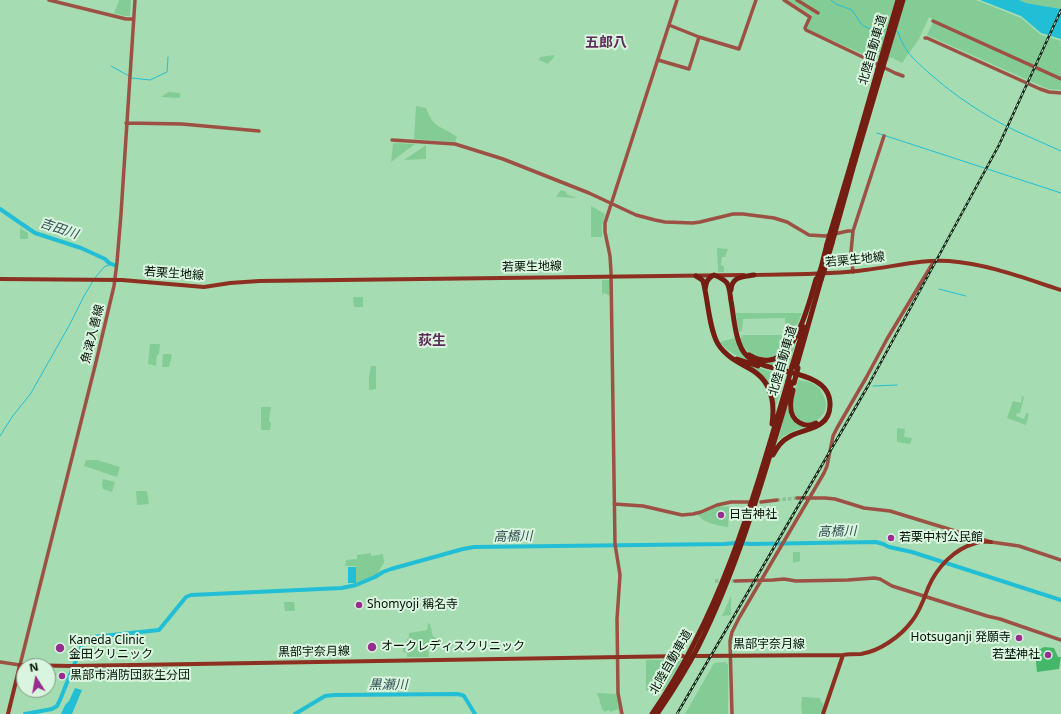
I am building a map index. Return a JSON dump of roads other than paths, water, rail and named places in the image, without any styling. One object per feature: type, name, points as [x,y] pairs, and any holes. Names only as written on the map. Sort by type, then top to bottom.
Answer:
[{"type":"highway","name":"北陸自動車道","points":[[880,70],[898,0]]},
{"type":"highway","name":"北陸自動車道","points":[[652,714],[684,662],[701,630],[753,510],[791,382],[818,280],[902,0]]},
{"type":"highway","name":"北陸自動車道","points":[[822,268],[822,262],[830,244]]},
{"type":"highway","points":[[705,290],[707,280],[714,275],[719,277],[728,286],[738,340],[744,353],[751,360],[814,380],[825,389],[830,402],[829,412],[822,423],[812,429],[791,436],[778,446],[771,460],[753,510]]},
{"type":"highway","points":[[730,296],[734,280],[754,275]]},
{"type":"highway","points":[[696,276],[702,280],[714,334],[717,341],[723,350],[737,362],[753,370],[767,385],[772,396],[774,409],[772,425],[760,476]]},
{"type":"highway","name":"北陸自動車道","points":[[795,367],[803,344],[818,280]]},
{"type":"highway","points":[[738,340],[746,353],[755,358],[769,360],[781,355],[790,347],[797,336],[818,280]]},
{"type":"highway","points":[[723,350],[747,363],[809,381],[819,386],[825,395],[827,407],[823,417],[815,424],[808,426],[797,422],[793,417],[790,404],[791,382]]},
{"type":"highway","name":"北陸自動車道","points":[[741,539],[791,382]]},
{"type":"highway","name":"北陸自動車道","points":[[657,714],[683,673],[705,631],[721,595],[737,548]]},
{"type":"main road","name":"若栗生地線","points":[[0,279],[115,280],[204,287],[230,283],[262,281],[830,273],[853,272],[916,262],[948,261],[982,265],[1061,290]]},
{"type":"main road","name":"黒部宇奈月線","points":[[696,656],[843,655],[863,653],[878,648],[897,637],[913,620],[942,564],[963,548],[976,543],[991,542]]},
{"type":"main road","points":[[823,714],[843,655]]},
{"type":"main road","name":"黒部宇奈月線","points":[[56,666],[683,656]]},
{"type":"main road","points":[[8,714],[16,681]]},
{"type":"street","points":[[49,0],[126,19],[133,19]]},
{"type":"street","name":"魚津入善線","points":[[22,658],[115,280],[121,214],[135,0]]},
{"type":"street","points":[[622,714],[618,693],[618,619],[620,575],[615,544],[612,276],[605,223],[677,0]]},
{"type":"street","points":[[669,25],[699,37],[739,49],[756,0]]},
{"type":"street","points":[[784,0],[809,16],[810,18],[805,28],[806,30],[903,76]]},
{"type":"street","points":[[797,0],[818,13]]},
{"type":"street","points":[[932,21],[1061,79]]},
{"type":"street","points":[[658,60],[689,70],[699,37]]},
{"type":"street","points":[[925,38],[1040,89],[1049,92],[1061,93]]},
{"type":"street","points":[[126,123],[182,124],[259,131]]},
{"type":"street","points":[[853,272],[853,231],[884,136]]},
{"type":"street","points":[[392,140],[440,143],[460,146],[503,159],[612,202],[636,215],[665,222],[700,222],[733,214],[743,214],[774,218],[787,222],[809,235],[825,236],[853,231]]},
{"type":"street","points":[[732,714],[730,641],[732,632],[824,473],[827,466],[830,446],[837,428],[887,339],[934,261]]},
{"type":"street","points":[[798,498],[835,499],[864,508],[890,510],[991,542],[1019,546],[1061,560]]},
{"type":"street","points":[[761,502],[777,500]]},
{"type":"street","points":[[614,504],[643,506],[682,515],[697,513],[717,505],[731,502],[749,502]]},
{"type":"street","points":[[735,581],[784,579],[796,581],[880,579],[892,586],[1000,619],[1061,640]]},
{"type":"street","points":[[0,662],[16,664]]},
{"type":"water","points":[[980,0],[1019,0],[1026,3],[1061,9],[1061,39],[1041,33],[1021,16]]},
{"type":"water","points":[[348,567],[356,567],[356,583],[348,583]]},
{"type":"water","points":[[75,688],[82,690],[72,714],[61,714],[65,705],[69,701]]},
{"type":"waterway","points":[[831,0],[836,4],[852,10],[862,25],[872,30],[888,29]]},
{"type":"waterway","points":[[895,31],[898,32],[904,45],[914,59],[960,98],[1004,125],[1061,151]]},
{"type":"waterway","points":[[132,78],[150,80],[167,72],[168,57]]},
{"type":"waterway","points":[[111,66],[129,76]]},
{"type":"waterway","points":[[877,133],[1061,193]]},
{"type":"waterway","name":"吉田川","points":[[0,209],[35,233],[81,248],[105,259],[114,265]]},
{"type":"waterway","points":[[95,278],[104,267],[113,264]]},
{"type":"waterway","points":[[0,436],[12,417],[31,393],[93,281]]},
{"type":"waterway","points":[[939,289],[966,296]]},
{"type":"waterway","points":[[873,386],[897,385]]},
{"type":"waterway","name":"高橋川","points":[[25,714],[52,709],[57,706],[82,645],[86,640],[93,637],[159,630],[186,597],[191,595],[342,588],[356,585],[391,569],[474,547],[876,542],[889,547],[912,552],[1061,600]]},
{"type":"waterway","name":"黒瀬川","points":[[295,714],[325,696],[457,694],[464,696],[475,714]]},
{"type":"tunnel","points":[[777,500],[797,498]]},
{"type":"tunnel","points":[[715,581],[735,581]]},
{"type":"railway","points":[[677,714],[868,386],[999,145],[1061,10]]},
{"type":"place","name":"日吉神社","points":[[721,515]]},
{"type":"place","name":"若栗中村公民館","points":[[891,538]]},
{"type":"place","name":"Shomyoji 稱名寺","points":[[359,605]]},
{"type":"place","name":"Hotsuganji 発願寺","points":[[1019,638]]},
{"type":"place","name":"オークレディスクリニック","points":[[372,647]]},
{"type":"place","name":"Kaneda Clinic 金田クリニック","points":[[60,648]]},
{"type":"place","name":"若埜神社","points":[[1048,655]]},
{"type":"place","name":"黒部市消防団荻生分団","points":[[62,676]]},
{"type":"district","name":"五郎八","points":[[606,43]]},
{"type":"district","name":"荻生","points":[[432,341]]}]
